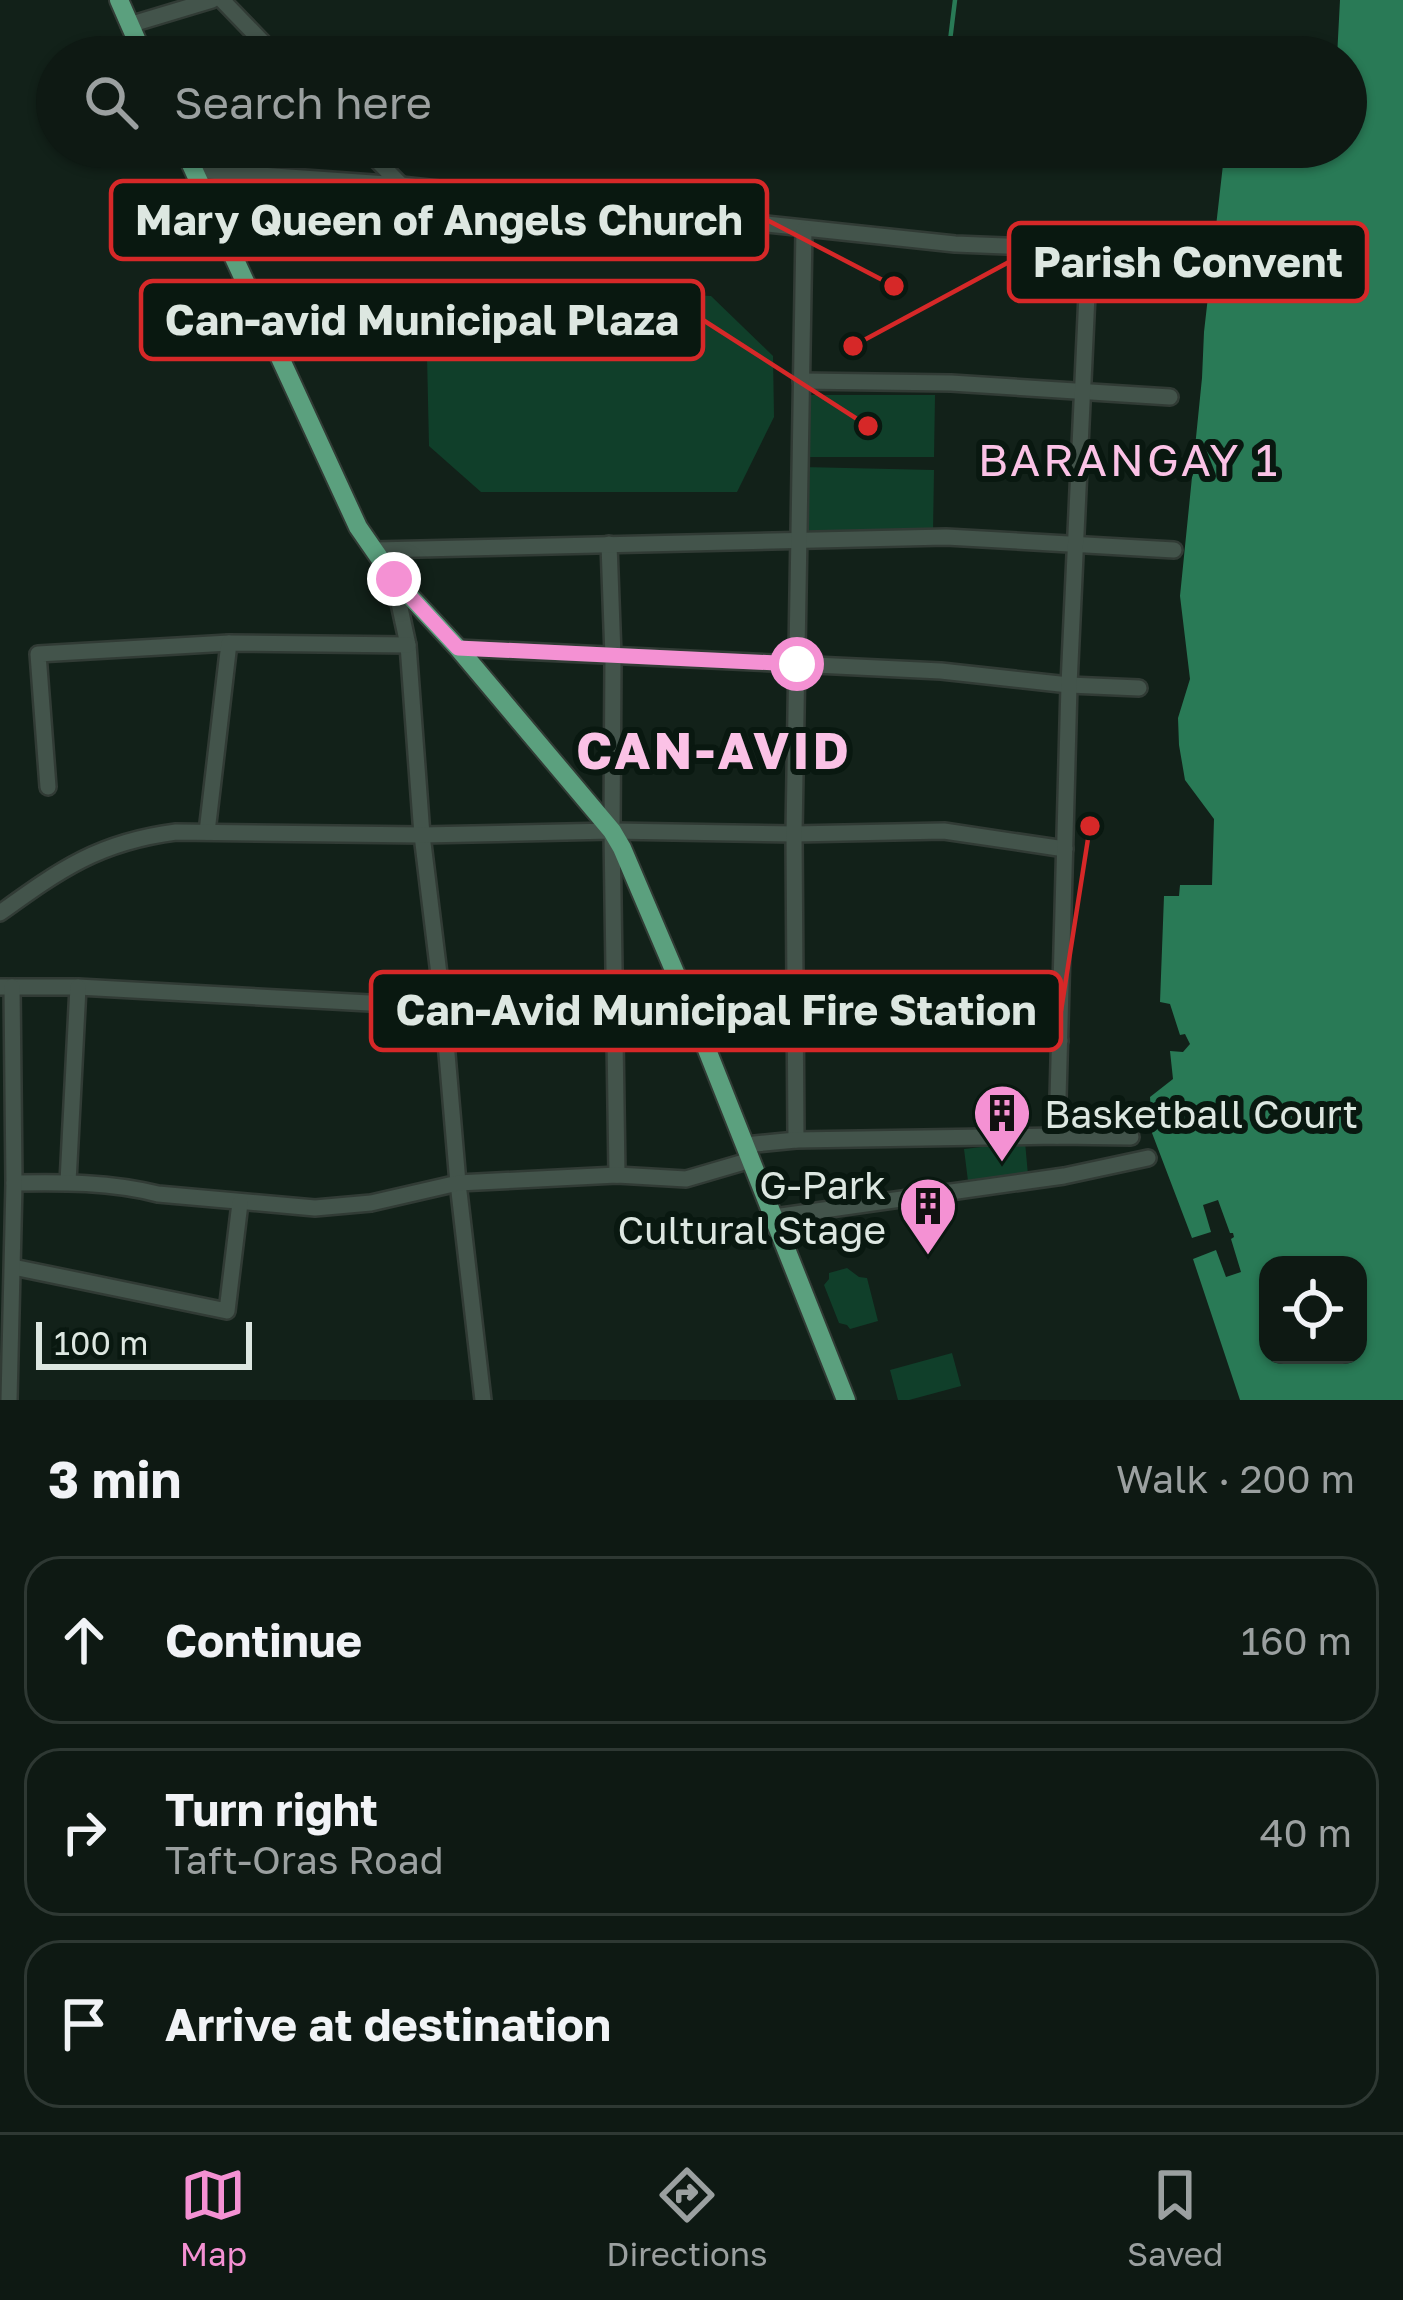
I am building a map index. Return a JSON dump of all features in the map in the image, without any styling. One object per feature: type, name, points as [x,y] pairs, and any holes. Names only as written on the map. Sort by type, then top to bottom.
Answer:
[{"type":"main road","points":[[119,0],[134,36]]},
{"type":"main road","points":[[193,170],[358,526],[394,579],[612,831],[634,871],[846,1400]]},
{"type":"street","points":[[129,26],[212,0]]},
{"type":"street","points":[[222,0],[257,36]]},
{"type":"street","points":[[384,168],[401,185]]},
{"type":"street","points":[[193,170],[401,185],[955,244],[1212,254]]},
{"type":"street","points":[[796,1140],[794,834],[804,230]]},
{"type":"street","points":[[1057,1136],[1069,685],[1089,251]]},
{"type":"street","points":[[801,381],[951,383],[1170,397]]},
{"type":"street","points":[[374,550],[946,537],[1174,550]]},
{"type":"street","points":[[609,544],[617,1175]]},
{"type":"street","points":[[394,579],[408,645],[422,836],[483,1400]]},
{"type":"street","points":[[48,787],[38,654],[229,643],[408,645]]},
{"type":"street","points":[[207,832],[229,643]]},
{"type":"street","points":[[458,648],[941,671],[1138,688]]},
{"type":"street","points":[[0,914],[45,881],[113,844],[160,834],[944,831],[1065,849]]},
{"type":"street","points":[[9,1400],[14,1183],[6,987],[443,1007],[615,1009],[694,1017],[797,1015],[935,1023],[1060,1040]]},
{"type":"street","points":[[68,1182],[78,987]]},
{"type":"street","points":[[14,1183],[68,1182],[315,1208],[371,1203],[458,1183],[617,1175],[686,1179],[748,1152],[796,1140],[1131,1137]]},
{"type":"street","points":[[775,1217],[1064,1176],[1148,1158]]},
{"type":"street","points":[[13,1267],[227,1311],[240,1203]]},
{"type":"shaded area","points":[[1340,0],[1403,0],[1403,1400],[1240,1400],[1193,1259],[1216,1250],[1226,1277],[1241,1272],[1233,1233],[1218,1200],[1203,1205],[1211,1232],[1192,1238],[1152,1133],[1150,1097],[1173,1079],[1170,1051],[1183,1052],[1190,1044],[1185,1034],[1180,1035],[1170,1004],[1160,1002],[1164,896],[1179,896],[1180,885],[1212,885],[1214,819],[1185,780],[1178,718],[1190,679],[1180,596],[1223,168],[1367,168],[1367,36],[1338,36]]},
{"type":"shaded area","points":[[496,286],[711,296],[773,356],[774,417],[737,492],[481,492],[429,446],[427,355]]},
{"type":"shaded area","points":[[803,395],[935,395],[934,457],[802,457]]},
{"type":"shaded area","points":[[803,467],[934,470],[933,533],[801,533]]},
{"type":"shaded area","points":[[1025,1142],[1028,1175],[968,1181],[964,1149]]},
{"type":"shaded area","points":[[847,1268],[867,1278],[878,1321],[850,1329],[839,1323],[824,1285],[829,1273]]},
{"type":"shaded area","points":[[952,1353],[961,1386],[898,1400],[890,1370]]},
{"type":"waterway","points":[[951,36],[955,0]]},
{"type":"place","name":"Mary Queen of Angels Church","points":[[894,286]]},
{"type":"place","name":"Parish Convent","points":[[853,346]]},
{"type":"place","name":"Can-avid Municipal Plaza","points":[[868,426]]},
{"type":"place","name":"Can-Avid Municipal Fire Station","points":[[1090,826]]},
{"type":"place","name":"Basketball Court","points":[[1002,1164]]},
{"type":"place","name":"G-Park Cultural Stage","points":[[928,1257]]},
{"type":"district","name":"BARANGAY 1","points":[[1129,459]]},
{"type":"district","name":"CAN-AVID","points":[[714,749]]},
{"type":"route","points":[[394,579],[458,648],[797,664]]}]
